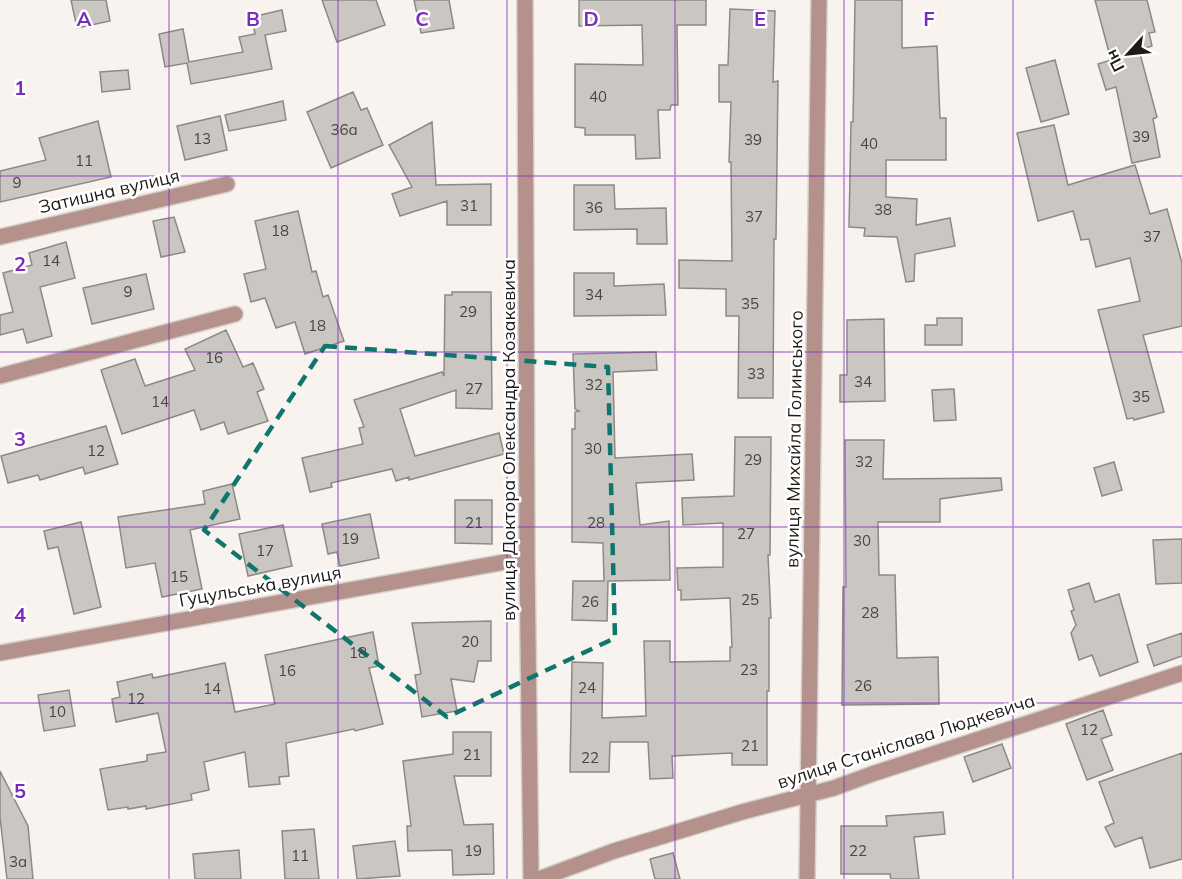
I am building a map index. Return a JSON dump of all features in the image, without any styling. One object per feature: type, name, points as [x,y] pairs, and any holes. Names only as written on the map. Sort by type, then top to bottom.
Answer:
[{"type":"street","name":"вулиця Доктора Олександра Козакевича","points":[[525,0],[527,558],[531,879]]},
{"type":"street","name":"вулиця Михайла Голинського","points":[[807,879],[819,0]]},
{"type":"street","name":"Затишна вулиця","points":[[0,237],[227,184]]},
{"type":"street","points":[[0,376],[235,314]]},
{"type":"street","name":"Гуцульська вулиця","points":[[0,653],[527,558]]},
{"type":"street","name":"вулиця Станіслава Людкевича","points":[[539,879],[614,850],[834,788],[1182,673]]},
{"type":"highlighted area","points":[[325,346],[608,367],[615,638],[447,717],[204,530]]},
{"type":"building","points":[[71,0],[106,0],[110,21],[77,28]]},
{"type":"building","points":[[322,0],[376,0],[385,25],[337,42]]},
{"type":"building","points":[[414,0],[449,0],[454,28],[421,33]]},
{"type":"building","points":[[579,0],[706,0],[706,25],[677,25],[678,105],[671,105],[670,110],[658,110],[660,158],[636,159],[635,135],[585,135],[585,128],[575,127],[575,64],[643,65],[642,25],[579,26]]},
{"type":"building","points":[[855,0],[902,0],[902,48],[937,46],[940,118],[946,118],[946,160],[886,160],[886,197],[917,199],[916,225],[950,218],[955,246],[915,254],[914,281],[906,282],[897,237],[864,236],[865,228],[849,227]]},
{"type":"building","points":[[1095,0],[1147,0],[1155,32],[1149,33],[1152,46],[1139,50],[1157,117],[1153,119],[1160,157],[1132,163],[1116,87],[1106,90],[1098,64],[1111,60]]},
{"type":"building","points":[[730,9],[775,11],[773,82],[778,81],[773,398],[738,398],[739,316],[726,316],[726,289],[679,288],[679,260],[732,261],[731,162],[729,162],[731,102],[719,102],[719,65],[728,65]]},
{"type":"building","points":[[282,10],[286,31],[265,35],[272,69],[191,84],[187,63],[165,67],[159,34],[183,29],[189,62],[243,52],[239,37],[255,34],[252,17]]},
{"type":"building","points":[[1055,60],[1069,114],[1041,122],[1026,68]]},
{"type":"building","points":[[128,70],[130,89],[102,92],[100,72]]},
{"type":"building","points":[[353,92],[361,110],[367,108],[383,145],[331,168],[307,112]]},
{"type":"building","points":[[283,101],[286,120],[229,131],[225,115]]},
{"type":"building","points":[[220,116],[227,150],[185,160],[177,126]]},
{"type":"building","points":[[98,121],[111,177],[0,202],[0,171],[46,160],[39,138]]},
{"type":"building","points":[[432,122],[436,185],[491,184],[491,225],[447,225],[447,201],[400,216],[392,194],[412,187],[389,145]]},
{"type":"building","points":[[1054,125],[1068,185],[1135,165],[1150,214],[1167,209],[1182,263],[1182,326],[1143,335],[1164,412],[1134,420],[1133,418],[1127,419],[1098,310],[1140,301],[1130,258],[1096,267],[1089,239],[1081,240],[1073,211],[1038,221],[1017,133]]},
{"type":"building","points":[[574,185],[614,185],[615,209],[666,208],[667,244],[637,244],[637,229],[574,230]]},
{"type":"building","points":[[298,211],[312,272],[316,271],[323,297],[328,295],[344,341],[305,354],[295,322],[276,328],[265,298],[251,302],[244,274],[266,269],[255,221]]},
{"type":"building","points":[[174,217],[185,252],[161,257],[153,221]]},
{"type":"building","points":[[66,242],[75,278],[40,287],[52,336],[27,343],[23,329],[0,335],[0,315],[13,312],[3,273],[32,265],[29,253]]},
{"type":"building","points":[[574,273],[614,273],[614,286],[664,284],[666,315],[574,316]]},
{"type":"building","points":[[146,274],[154,309],[92,324],[83,288]]},
{"type":"building","points":[[452,292],[491,292],[492,409],[456,408],[456,390],[400,409],[415,456],[499,433],[504,454],[409,480],[409,477],[396,481],[392,469],[331,483],[332,487],[310,492],[302,458],[363,444],[359,428],[364,427],[354,400],[442,372],[444,376],[445,295],[452,295]]},
{"type":"building","points":[[937,318],[962,318],[962,345],[925,345],[925,325],[937,325]]},
{"type":"building","points":[[884,319],[885,401],[840,402],[840,375],[847,375],[847,320]]},
{"type":"building","points":[[226,330],[243,367],[253,363],[264,389],[257,392],[268,421],[228,434],[224,422],[201,430],[194,410],[122,434],[101,370],[135,359],[145,386],[195,370],[185,349]]},
{"type":"building","points":[[656,352],[657,370],[613,372],[615,458],[692,454],[694,480],[636,483],[640,525],[669,521],[670,580],[608,581],[607,621],[572,620],[573,581],[604,581],[603,543],[572,542],[572,429],[575,429],[575,412],[579,411],[575,409],[573,354]]},
{"type":"building","points":[[954,389],[956,420],[934,421],[932,390]]},
{"type":"building","points":[[106,426],[118,464],[85,474],[83,467],[40,480],[38,475],[8,483],[1,456]]},
{"type":"building","points":[[735,437],[771,437],[770,555],[768,555],[771,618],[769,618],[769,691],[767,691],[767,765],[732,765],[732,753],[672,756],[673,778],[650,779],[648,742],[610,742],[609,772],[570,772],[572,662],[603,663],[602,718],[646,716],[644,641],[670,641],[670,662],[730,661],[730,647],[732,647],[730,598],[681,600],[677,568],[723,567],[723,523],[683,525],[682,498],[734,496]]},
{"type":"building","points":[[845,440],[884,440],[883,479],[1001,478],[1002,490],[940,499],[940,522],[878,522],[879,575],[895,575],[897,658],[938,657],[939,704],[842,705],[843,587],[846,587]]},
{"type":"building","points":[[1114,462],[1122,490],[1102,496],[1094,468]]},
{"type":"building","points":[[232,484],[240,519],[190,530],[202,589],[162,597],[155,563],[126,568],[118,517],[205,504],[203,491]]},
{"type":"building","points":[[455,500],[492,500],[492,544],[455,543]]},
{"type":"building","points":[[370,514],[379,558],[340,566],[337,552],[328,554],[322,524]]},
{"type":"building","points":[[81,522],[101,607],[74,614],[58,547],[48,549],[44,531]]},
{"type":"building","points":[[283,525],[292,566],[248,576],[239,534]]},
{"type":"building","points":[[1182,539],[1182,583],[1156,584],[1153,540]]},
{"type":"building","points":[[1089,583],[1095,602],[1119,594],[1138,662],[1100,676],[1092,655],[1079,660],[1071,633],[1076,625],[1068,590]]},
{"type":"building","points":[[491,621],[491,661],[478,661],[474,682],[451,679],[457,711],[422,717],[415,675],[421,674],[412,623]]},
{"type":"building","points":[[373,632],[379,666],[369,668],[383,724],[286,743],[289,776],[279,777],[280,784],[249,787],[245,752],[204,762],[209,790],[191,794],[192,800],[146,809],[146,806],[108,810],[100,769],[147,761],[147,755],[166,752],[158,713],[116,722],[112,699],[120,697],[117,682],[152,674],[153,678],[225,663],[235,712],[275,704],[265,655]]},
{"type":"building","points":[[1182,633],[1182,656],[1154,666],[1147,645]]},
{"type":"building","points":[[69,690],[75,726],[44,731],[38,695]]},
{"type":"building","points":[[1103,710],[1112,735],[1101,739],[1113,770],[1087,780],[1066,724]]},
{"type":"building","points":[[453,732],[491,732],[491,776],[454,776],[464,825],[493,824],[494,874],[453,875],[452,850],[408,851],[407,826],[411,826],[403,761],[453,754]]},
{"type":"building","points":[[1002,744],[1011,768],[973,782],[964,757]]},
{"type":"building","points":[[1182,753],[1182,859],[1150,868],[1142,837],[1115,847],[1105,827],[1114,823],[1099,782]]},
{"type":"building","points":[[0,771],[28,826],[33,879],[7,879],[0,817]]},
{"type":"building","points":[[943,812],[945,834],[914,837],[919,879],[891,879],[890,874],[841,874],[841,826],[887,826],[886,816]]},
{"type":"building","points":[[314,829],[319,879],[285,879],[282,831]]},
{"type":"building","points":[[395,841],[400,876],[357,879],[353,846]]},
{"type":"building","points":[[239,850],[241,879],[195,879],[193,854]]},
{"type":"building","points":[[673,853],[680,879],[655,879],[650,859]]}]
